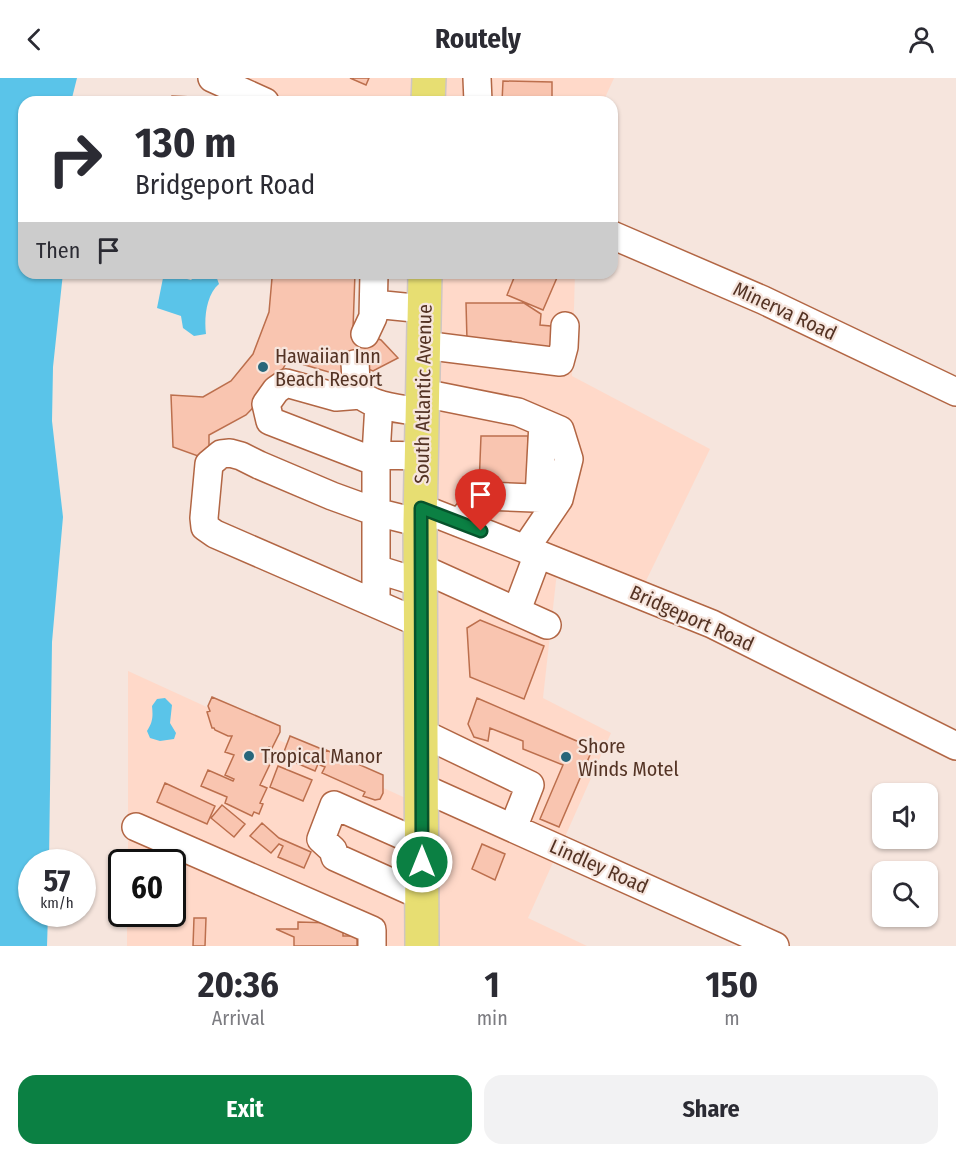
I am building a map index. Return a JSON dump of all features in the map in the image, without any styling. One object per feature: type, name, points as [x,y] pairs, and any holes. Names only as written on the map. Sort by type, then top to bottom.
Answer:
[{"type":"main road","points":[[428,96],[429,78]]},
{"type":"main road","name":"South Atlantic Avenue","points":[[422,946],[420,515],[425,279]]},
{"type":"street","points":[[212,78],[250,96]]},
{"type":"street","points":[[477,78],[478,96]]},
{"type":"street","name":"Minerva Road","points":[[618,238],[763,300],[956,393]]},
{"type":"street","points":[[366,334],[373,317],[374,279]]},
{"type":"street","points":[[374,304],[424,309]]},
{"type":"street","points":[[423,345],[560,362],[564,347],[565,326]]},
{"type":"street","points":[[355,364],[357,390],[370,400],[376,458],[376,604],[422,624]]},
{"type":"street","points":[[421,456],[376,458],[270,421],[266,404],[276,390],[286,383],[336,397],[518,412],[543,423],[549,499],[532,551],[518,610]]},
{"type":"street","name":"Bridgeport Road","points":[[376,604],[205,528],[208,464],[221,454],[230,453],[376,512],[420,515],[459,523],[712,624],[956,746]]},
{"type":"street","points":[[459,523],[483,496],[549,499]]},
{"type":"street","points":[[376,569],[421,575],[518,610],[547,625]]},
{"type":"street","points":[[422,733],[530,785],[513,828]]},
{"type":"street","name":"Lindley Road","points":[[422,787],[775,946]]},
{"type":"street","points":[[422,844],[334,805],[321,839],[333,850],[335,857],[422,896]]},
{"type":"street","points":[[136,827],[372,930],[372,946]]},
{"type":"shaded area","points":[[237,78],[419,78],[418,96],[278,96]]},
{"type":"shaded area","points":[[438,78],[614,78],[606,96],[437,96]]},
{"type":"shaded area","points":[[433,279],[575,279],[572,376],[710,449],[644,585],[431,498]]},
{"type":"shaded area","points":[[431,520],[557,572],[543,698],[611,733],[564,839],[431,780]]},
{"type":"shaded area","points":[[128,671],[412,801],[413,946],[127,946],[127,927],[186,927],[186,849],[128,849]]},
{"type":"shaded area","points":[[431,803],[555,858],[528,918],[587,946],[432,946]]},
{"type":"water","points":[[0,78],[77,78],[72,96],[18,96],[18,279],[62,279],[53,367],[52,421],[63,517],[52,642],[49,849],[18,849],[18,927],[48,927],[47,946],[0,946]]},
{"type":"water","points":[[163,279],[217,279],[219,284],[211,294],[207,308],[206,334],[194,336],[183,328],[181,316],[157,308]]},
{"type":"water","points":[[165,698],[172,705],[170,723],[176,733],[174,739],[160,741],[150,738],[147,731],[152,719],[152,706],[157,699]]},
{"type":"building","points":[[350,78],[369,78],[366,85]]},
{"type":"building","points":[[503,81],[552,82],[552,96],[502,96]]},
{"type":"building","name":"Hawaiian Inn Beach Resort","points":[[272,279],[355,279],[353,329],[381,340],[398,358],[373,371],[355,364],[342,376],[288,360],[272,388],[246,415],[209,435],[209,460],[173,447],[171,395],[203,397],[231,381],[253,354],[269,312]]},
{"type":"building","points":[[514,279],[556,279],[543,310],[507,295]]},
{"type":"building","points":[[466,303],[524,303],[541,314],[540,325],[561,327],[561,349],[512,348],[511,341],[467,340]]},
{"type":"building","points":[[481,436],[528,436],[527,487],[479,486]]},
{"type":"building","points":[[480,620],[544,646],[524,699],[470,677],[467,628]]},
{"type":"building","name":"Tropical Manor","points":[[212,697],[280,726],[280,732],[265,757],[272,760],[260,785],[267,788],[260,803],[263,804],[259,814],[254,812],[252,816],[225,803],[227,797],[201,786],[208,770],[233,781],[234,779],[225,775],[234,755],[225,752],[232,736],[212,728],[207,712],[210,711],[208,706]]},
{"type":"building","name":"Shore Winds Motel","points":[[477,698],[593,748],[559,827],[540,819],[563,765],[523,749],[523,741],[490,728],[488,741],[474,737],[468,724]]},
{"type":"building","points":[[290,736],[324,750],[315,771],[282,757]]},
{"type":"building","points":[[326,750],[383,775],[383,793],[380,799],[375,800],[363,796],[365,792],[322,773],[325,767],[320,765]]},
{"type":"building","points":[[278,766],[312,780],[303,801],[270,787]]},
{"type":"building","points":[[165,783],[215,806],[207,824],[157,802]]},
{"type":"building","points":[[222,805],[245,824],[234,837],[211,818]]},
{"type":"building","points":[[262,823],[279,838],[311,852],[304,868],[278,857],[283,846],[279,844],[271,853],[250,836]]},
{"type":"building","points":[[482,844],[505,854],[495,880],[472,869]]},
{"type":"building","points":[[194,918],[206,918],[205,946],[193,946]]},
{"type":"building","points":[[298,922],[343,924],[343,936],[357,936],[357,946],[294,946],[294,937],[276,929],[298,929]]},
{"type":"place","name":"Hawaiian Inn Beach Resort","points":[[263,367]]},
{"type":"place","name":"Tropical Manor","points":[[249,756]]},
{"type":"place","name":"Shore Winds Motel","points":[[566,757]]},
{"type":"route","points":[[422,862],[421,508],[481,531]]}]
